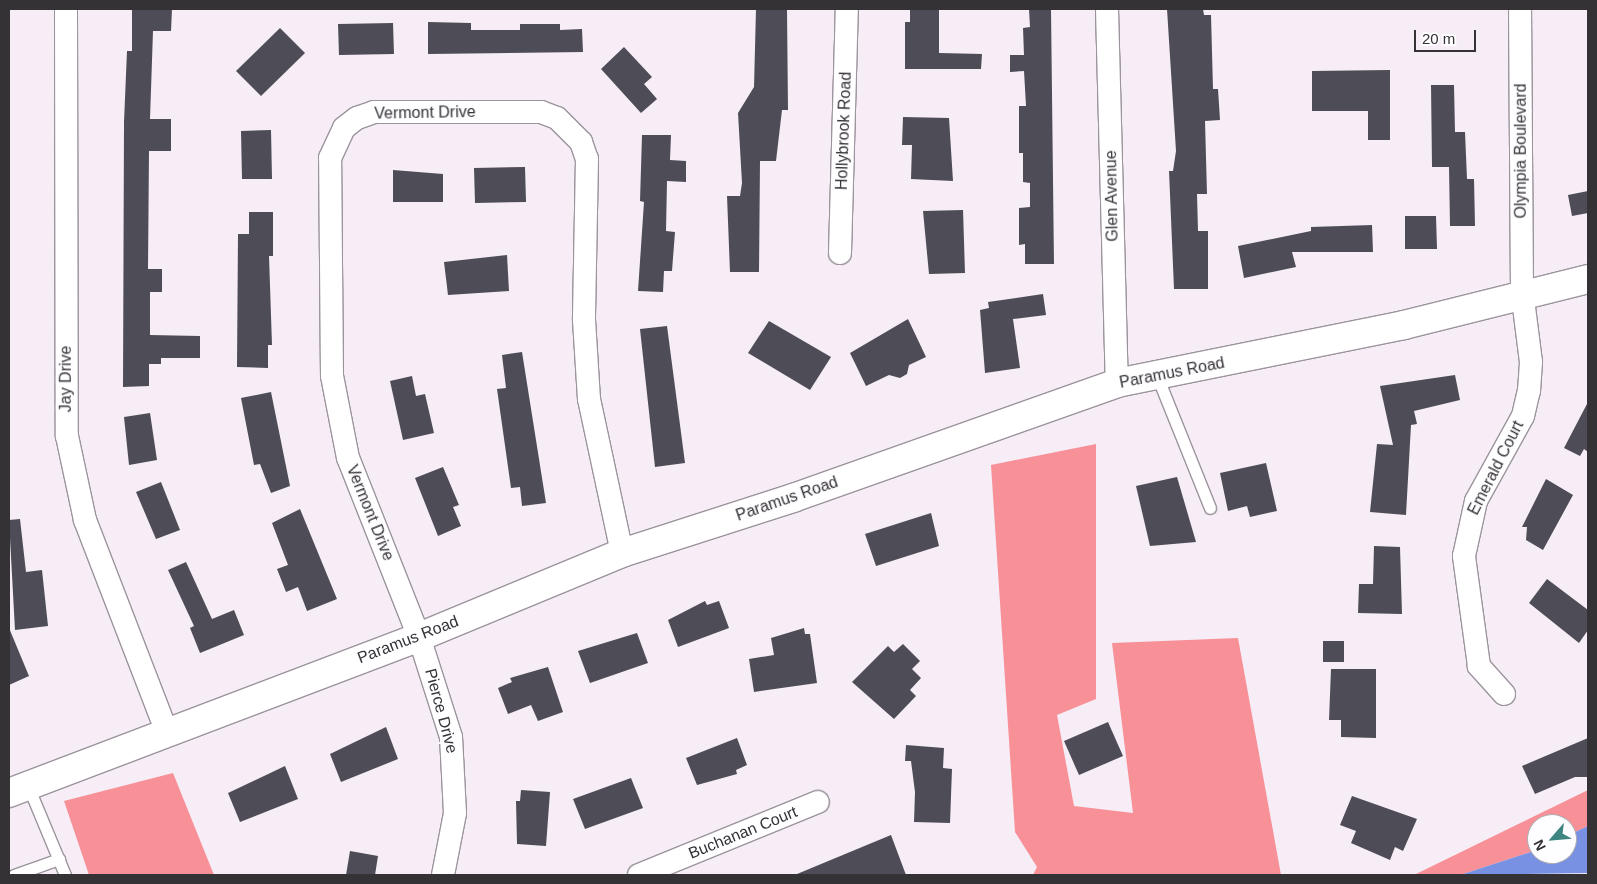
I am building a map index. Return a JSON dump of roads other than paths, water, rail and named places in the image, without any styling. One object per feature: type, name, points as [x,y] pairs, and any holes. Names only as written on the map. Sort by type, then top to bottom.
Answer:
[{"type":"main road","name":"Paramus Road","points":[[18,789],[419,637],[622,553],[794,498],[1117,383],[1404,325],[1522,292],[1588,279]]},
{"type":"street","name":"Jay Drive","points":[[66,9],[67,436],[85,520],[167,733]]},
{"type":"street","name":"Hollybrook Road","points":[[840,252],[847,9]]},
{"type":"street","name":"Glen Avenue","points":[[1107,9],[1117,383]]},
{"type":"street","name":"Olympia Boulevard","points":[[1520,9],[1522,292]]},
{"type":"street","name":"Vermont Drive","points":[[419,637],[348,458],[332,376],[330,158],[344,128],[357,118],[374,112],[541,112],[557,118],[581,142],[587,158],[584,320],[589,399],[622,553]]},
{"type":"street","name":"Emerald Court","points":[[1504,694],[1479,666],[1464,556],[1476,501],[1523,416],[1529,391],[1532,362],[1522,292]]},
{"type":"street","name":"Pierce Drive","points":[[419,637],[445,713],[456,775],[455,813],[443,875]]},
{"type":"street","name":"Buchanan Court","points":[[639,875],[818,802]]},
{"type":"lane","points":[[1157,376],[1210,508]]},
{"type":"lane","points":[[18,789],[59,859],[65,875]]},
{"type":"lane","points":[[14,875],[26,873],[59,859]]},
{"type":"water","points":[[1588,826],[1588,873],[1460,875],[1527,853],[1527,864],[1577,864],[1577,831]]}]
